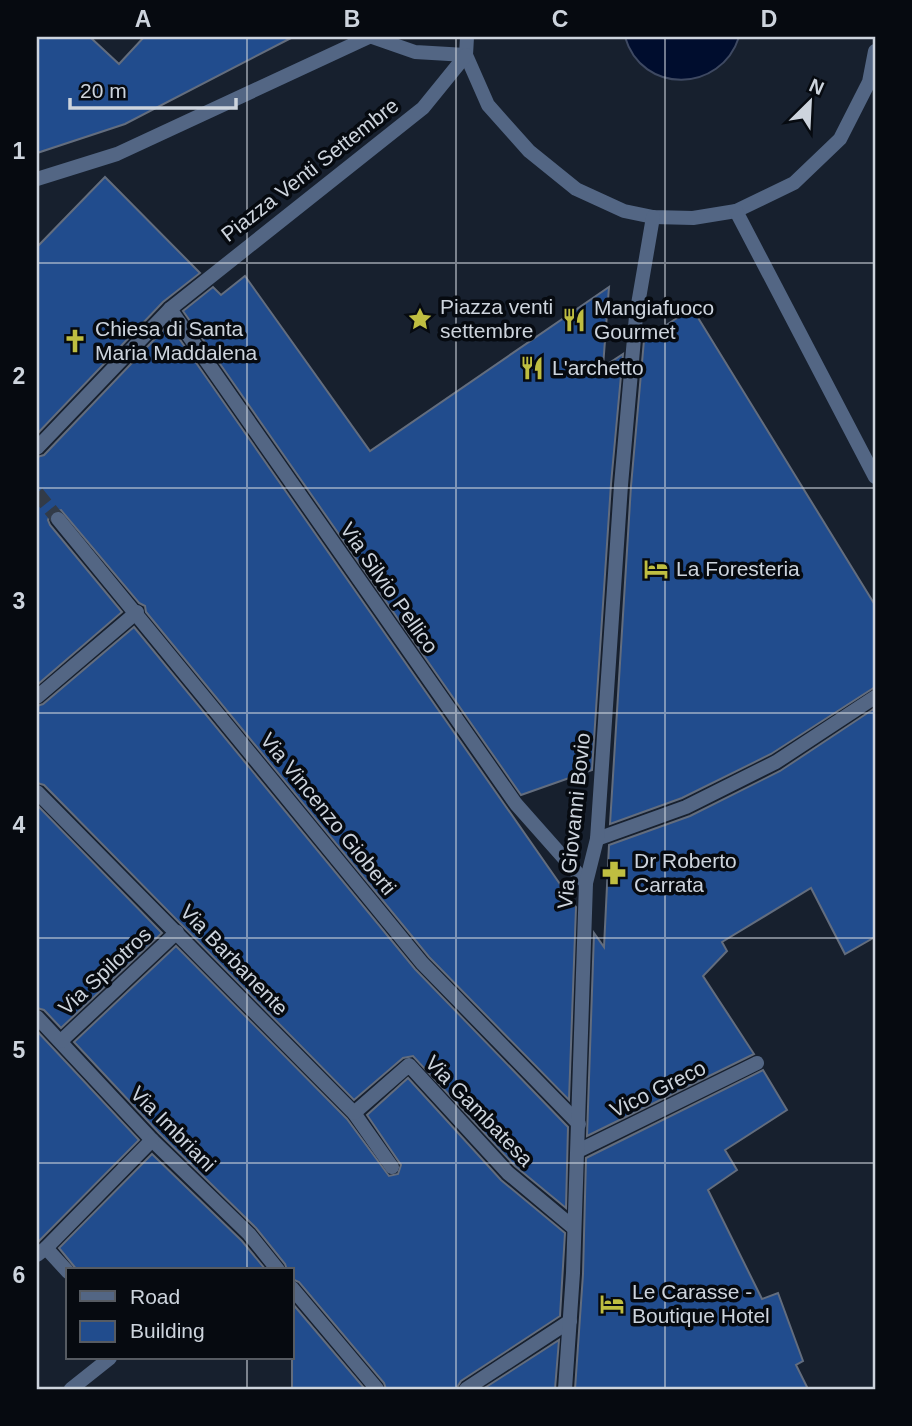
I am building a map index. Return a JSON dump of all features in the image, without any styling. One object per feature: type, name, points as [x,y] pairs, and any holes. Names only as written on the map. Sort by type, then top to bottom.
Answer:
[{"type":"street","points":[[37,179],[117,154],[371,37],[415,52],[466,55]]},
{"type":"street","points":[[467,37],[466,55],[488,105],[529,151],[576,188],[624,211],[653,217],[693,218],[736,211],[794,183],[840,139],[869,82],[875,51]]},
{"type":"street","name":"Piazza Venti Settembre","points":[[37,448],[170,309],[423,108],[466,55]]},
{"type":"street","points":[[736,211],[875,477]]},
{"type":"street","name":"Via Giovanni Bovio","points":[[565,1389],[578,1152],[586,883],[597,839],[621,485],[636,316],[653,217]]},
{"type":"street","name":"Via Silvio Pellico","points":[[170,309],[516,804],[586,883]]},
{"type":"street","name":"Via Vincenzo Gioberti","points":[[58,519],[137,612],[422,963],[579,1124]]},
{"type":"street","points":[[37,698],[137,612]]},
{"type":"street","points":[[597,839],[686,807],[776,762],[875,697]]},
{"type":"street","name":"Via Barbanente","points":[[37,792],[354,1112],[392,1167]]},
{"type":"street","name":"Via Spilotros","points":[[61,1041],[177,932]]},
{"type":"street","name":"Via Imbriani","points":[[37,1017],[152,1140],[249,1234],[276,1268]]},
{"type":"street","name":"Vico Greco","points":[[578,1152],[757,1063]]},
{"type":"street","name":"Via Gambatesa","points":[[354,1112],[410,1065],[508,1173],[574,1228]]},
{"type":"street","points":[[66,1270],[42,1252],[152,1140]]},
{"type":"street","points":[[294,1290],[377,1389]]},
{"type":"street","points":[[466,1389],[570,1321]]},
{"type":"street","points":[[71,1389],[107,1360]]},
{"type":"water","points":[[625,37],[739,37],[730,55],[716,69],[700,77],[682,80],[664,77],[647,69],[634,56]]},
{"type":"building","points":[[37,37],[90,37],[119,64],[144,37],[293,37],[125,124],[37,153]]},
{"type":"building","name":"Chiesa di Santa Maria Maddalena","points":[[105,177],[200,273],[163,302],[37,434],[37,247]]},
{"type":"building","points":[[245,276],[370,451],[609,287],[603,367],[623,354],[611,484],[592,770],[521,795],[183,311],[213,287],[221,295]]},
{"type":"building","points":[[692,308],[875,605],[875,687],[771,754],[682,798],[610,824],[631,486],[644,340]]},
{"type":"building","points":[[169,324],[576,907],[569,1100],[429,957],[146,612],[145,606],[139,603],[61,510],[51,512],[48,520],[50,525],[122,612],[37,685],[37,457],[44,455]]},
{"type":"building","points":[[134,627],[415,969],[568,1127],[566,1208],[515,1166],[413,1056],[403,1058],[354,1100],[44,785],[37,783],[37,706],[43,704]]},
{"type":"building","points":[[875,708],[875,937],[845,954],[811,888],[722,942],[727,951],[703,976],[754,1054],[587,1136],[594,933],[604,947],[609,845],[690,816],[780,771]]},
{"type":"building","points":[[37,805],[162,933],[61,1028],[44,1010],[37,1008]]},
{"type":"building","points":[[176,946],[347,1119],[389,1176],[398,1174],[401,1165],[367,1115],[408,1078],[501,1180],[565,1233],[560,1316],[461,1381],[456,1389],[386,1389],[384,1383],[299,1282],[294,1280],[294,1268],[286,1268],[256,1228],[159,1133],[74,1042]]},
{"type":"building","points":[[37,1031],[139,1140],[37,1243]]},
{"type":"building","points":[[763,1070],[787,1110],[725,1150],[737,1170],[708,1190],[762,1299],[778,1293],[803,1361],[796,1365],[808,1389],[575,1389],[583,1274],[586,1158]]},
{"type":"building","points":[[152,1154],[242,1241],[264,1268],[75,1268],[59,1248]]},
{"type":"building","points":[[294,1305],[365,1389],[292,1389],[294,1360]]},
{"type":"building","points":[[559,1340],[555,1389],[483,1389]]},
{"type":"tunnel","points":[[37,493],[58,519]]},
{"type":"place","name":"Piazza venti settembre","points":[[420,319]]},
{"type":"place","name":"Mangiafuoco Gourmet","points":[[574,320]]},
{"type":"place","name":"Chiesa di Santa Maria Maddalena","points":[[75,341]]},
{"type":"place","name":"L'archetto","points":[[532,368]]},
{"type":"place","name":"La Foresteria","points":[[656,569]]},
{"type":"place","name":"Dr Roberto Carrata","points":[[614,873]]},
{"type":"place","name":"Le Carasse - Boutique Hotel","points":[[612,1304]]}]
